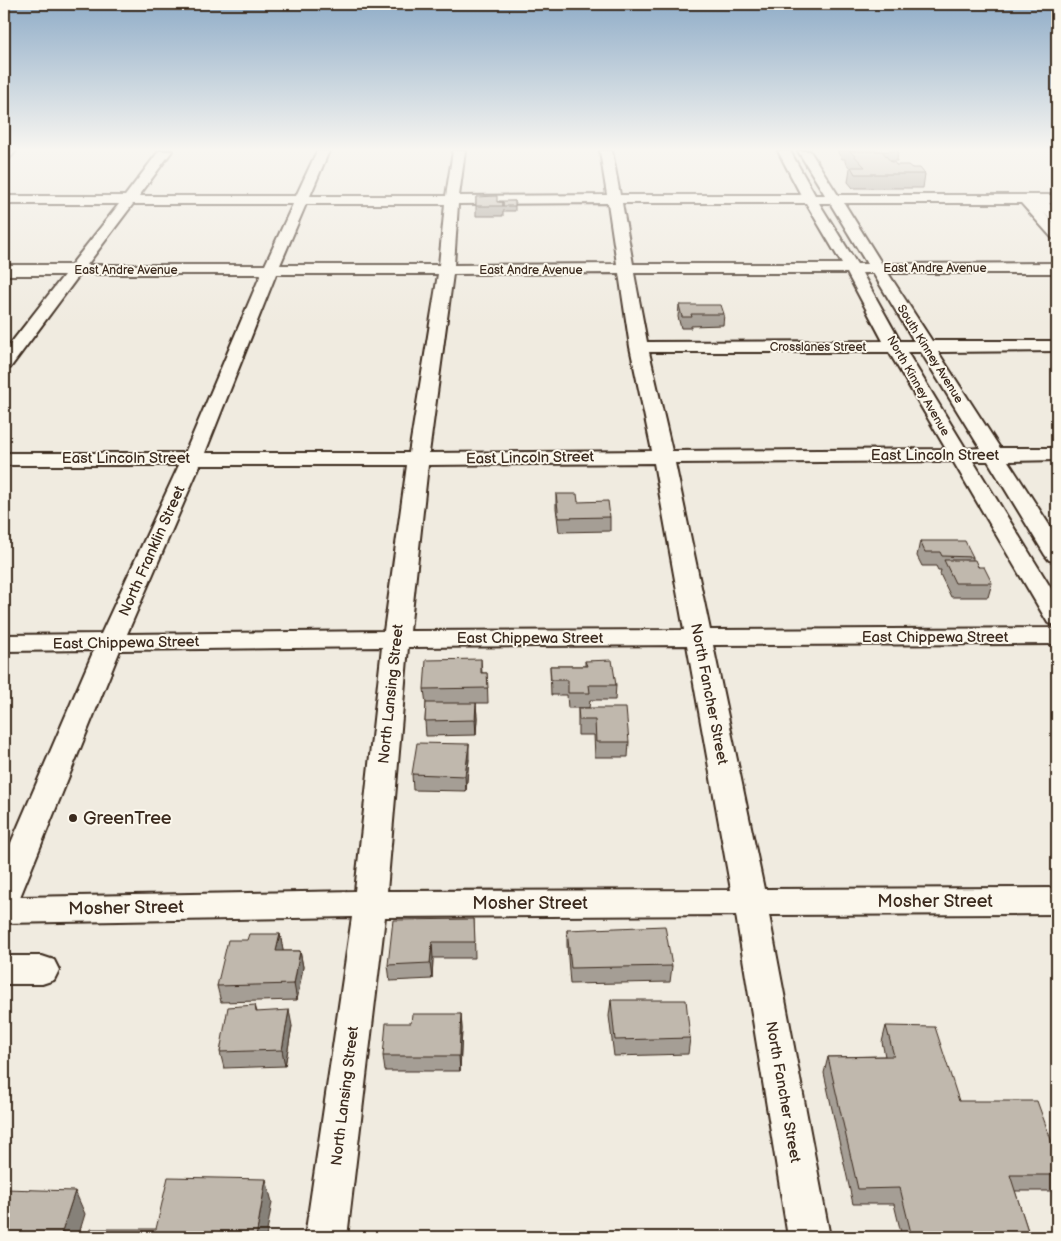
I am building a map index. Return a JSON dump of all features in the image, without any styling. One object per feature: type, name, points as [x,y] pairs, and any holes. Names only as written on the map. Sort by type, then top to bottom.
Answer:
[{"type":"street","points":[[4,364],[123,209]]},
{"type":"street","name":"North Franklin Street","points":[[4,896],[110,643],[193,458],[270,270],[298,209]]},
{"type":"street","name":"North Lansing Street","points":[[326,1237],[370,904],[396,639],[418,459],[446,270],[451,209]]},
{"type":"street","name":"North Fancher Street","points":[[615,209],[639,347],[663,456],[750,902],[809,1237]]},
{"type":"street","name":"North Kinney Avenue","points":[[816,209],[852,268],[895,347],[1057,618]]},
{"type":"street","name":"South Kinney Avenue","points":[[841,209],[876,268],[1057,555]]},
{"type":"street","points":[[1032,209],[1057,235]]},
{"type":"street","points":[[1047,209],[1057,218]]},
{"type":"street","name":"East Andre Avenue","points":[[4,270],[1057,268]]},
{"type":"street","name":"Crosslanes Street","points":[[639,347],[1057,346]]},
{"type":"street","name":"East Lincoln Street","points":[[4,458],[418,459],[1057,454]]},
{"type":"street","name":"East Chippewa Street","points":[[4,643],[1057,636]]},
{"type":"street","name":"Mosher Street","points":[[4,910],[370,904],[1057,900]]},
{"type":"street","points":[[4,970],[42,970]]},
{"type":"building","points":[[679,305],[721,305],[724,314],[691,314],[692,317],[682,317]]},
{"type":"building","points":[[556,494],[577,494],[578,502],[608,501],[610,517],[559,518]]},
{"type":"building","points":[[920,541],[965,541],[973,557],[942,556],[940,552],[925,552]]},
{"type":"building","points":[[944,560],[975,560],[978,567],[984,567],[992,583],[955,583]]},
{"type":"building","points":[[481,659],[481,673],[487,673],[488,688],[424,689],[426,660]]},
{"type":"building","points":[[612,660],[616,685],[589,685],[590,693],[568,693],[568,680],[551,680],[550,666],[587,666],[585,661]]},
{"type":"building","points":[[426,703],[476,703],[475,720],[425,721]]},
{"type":"building","points":[[578,708],[626,708],[629,742],[596,742],[595,720],[579,720]]},
{"type":"building","points":[[417,743],[469,744],[465,776],[412,774]]},
{"type":"building","points":[[474,919],[475,942],[432,942],[430,963],[388,965],[393,920]]},
{"type":"building","points":[[665,926],[672,966],[571,968],[567,930]]},
{"type":"building","points":[[249,934],[280,934],[276,951],[300,951],[294,984],[217,986],[228,940],[247,940]]},
{"type":"building","points":[[611,1000],[686,1000],[690,1038],[615,1040]]},
{"type":"building","points":[[255,1005],[256,1012],[289,1010],[282,1050],[220,1052],[228,1007]]},
{"type":"building","points":[[412,1014],[461,1014],[459,1056],[383,1056],[386,1023],[411,1023]]},
{"type":"building","points":[[886,1026],[935,1027],[959,1101],[1037,1101],[1057,1156],[1057,1175],[1010,1175],[1030,1237],[912,1237],[900,1188],[858,1189],[828,1057],[894,1056]]},
{"type":"building","points":[[168,1177],[266,1179],[256,1237],[88,1237],[90,1229],[156,1229]]},
{"type":"building","points":[[4,1189],[75,1191],[60,1237],[4,1237]]},
{"type":"place","name":"GreenTree","points":[[73,818]]}]
